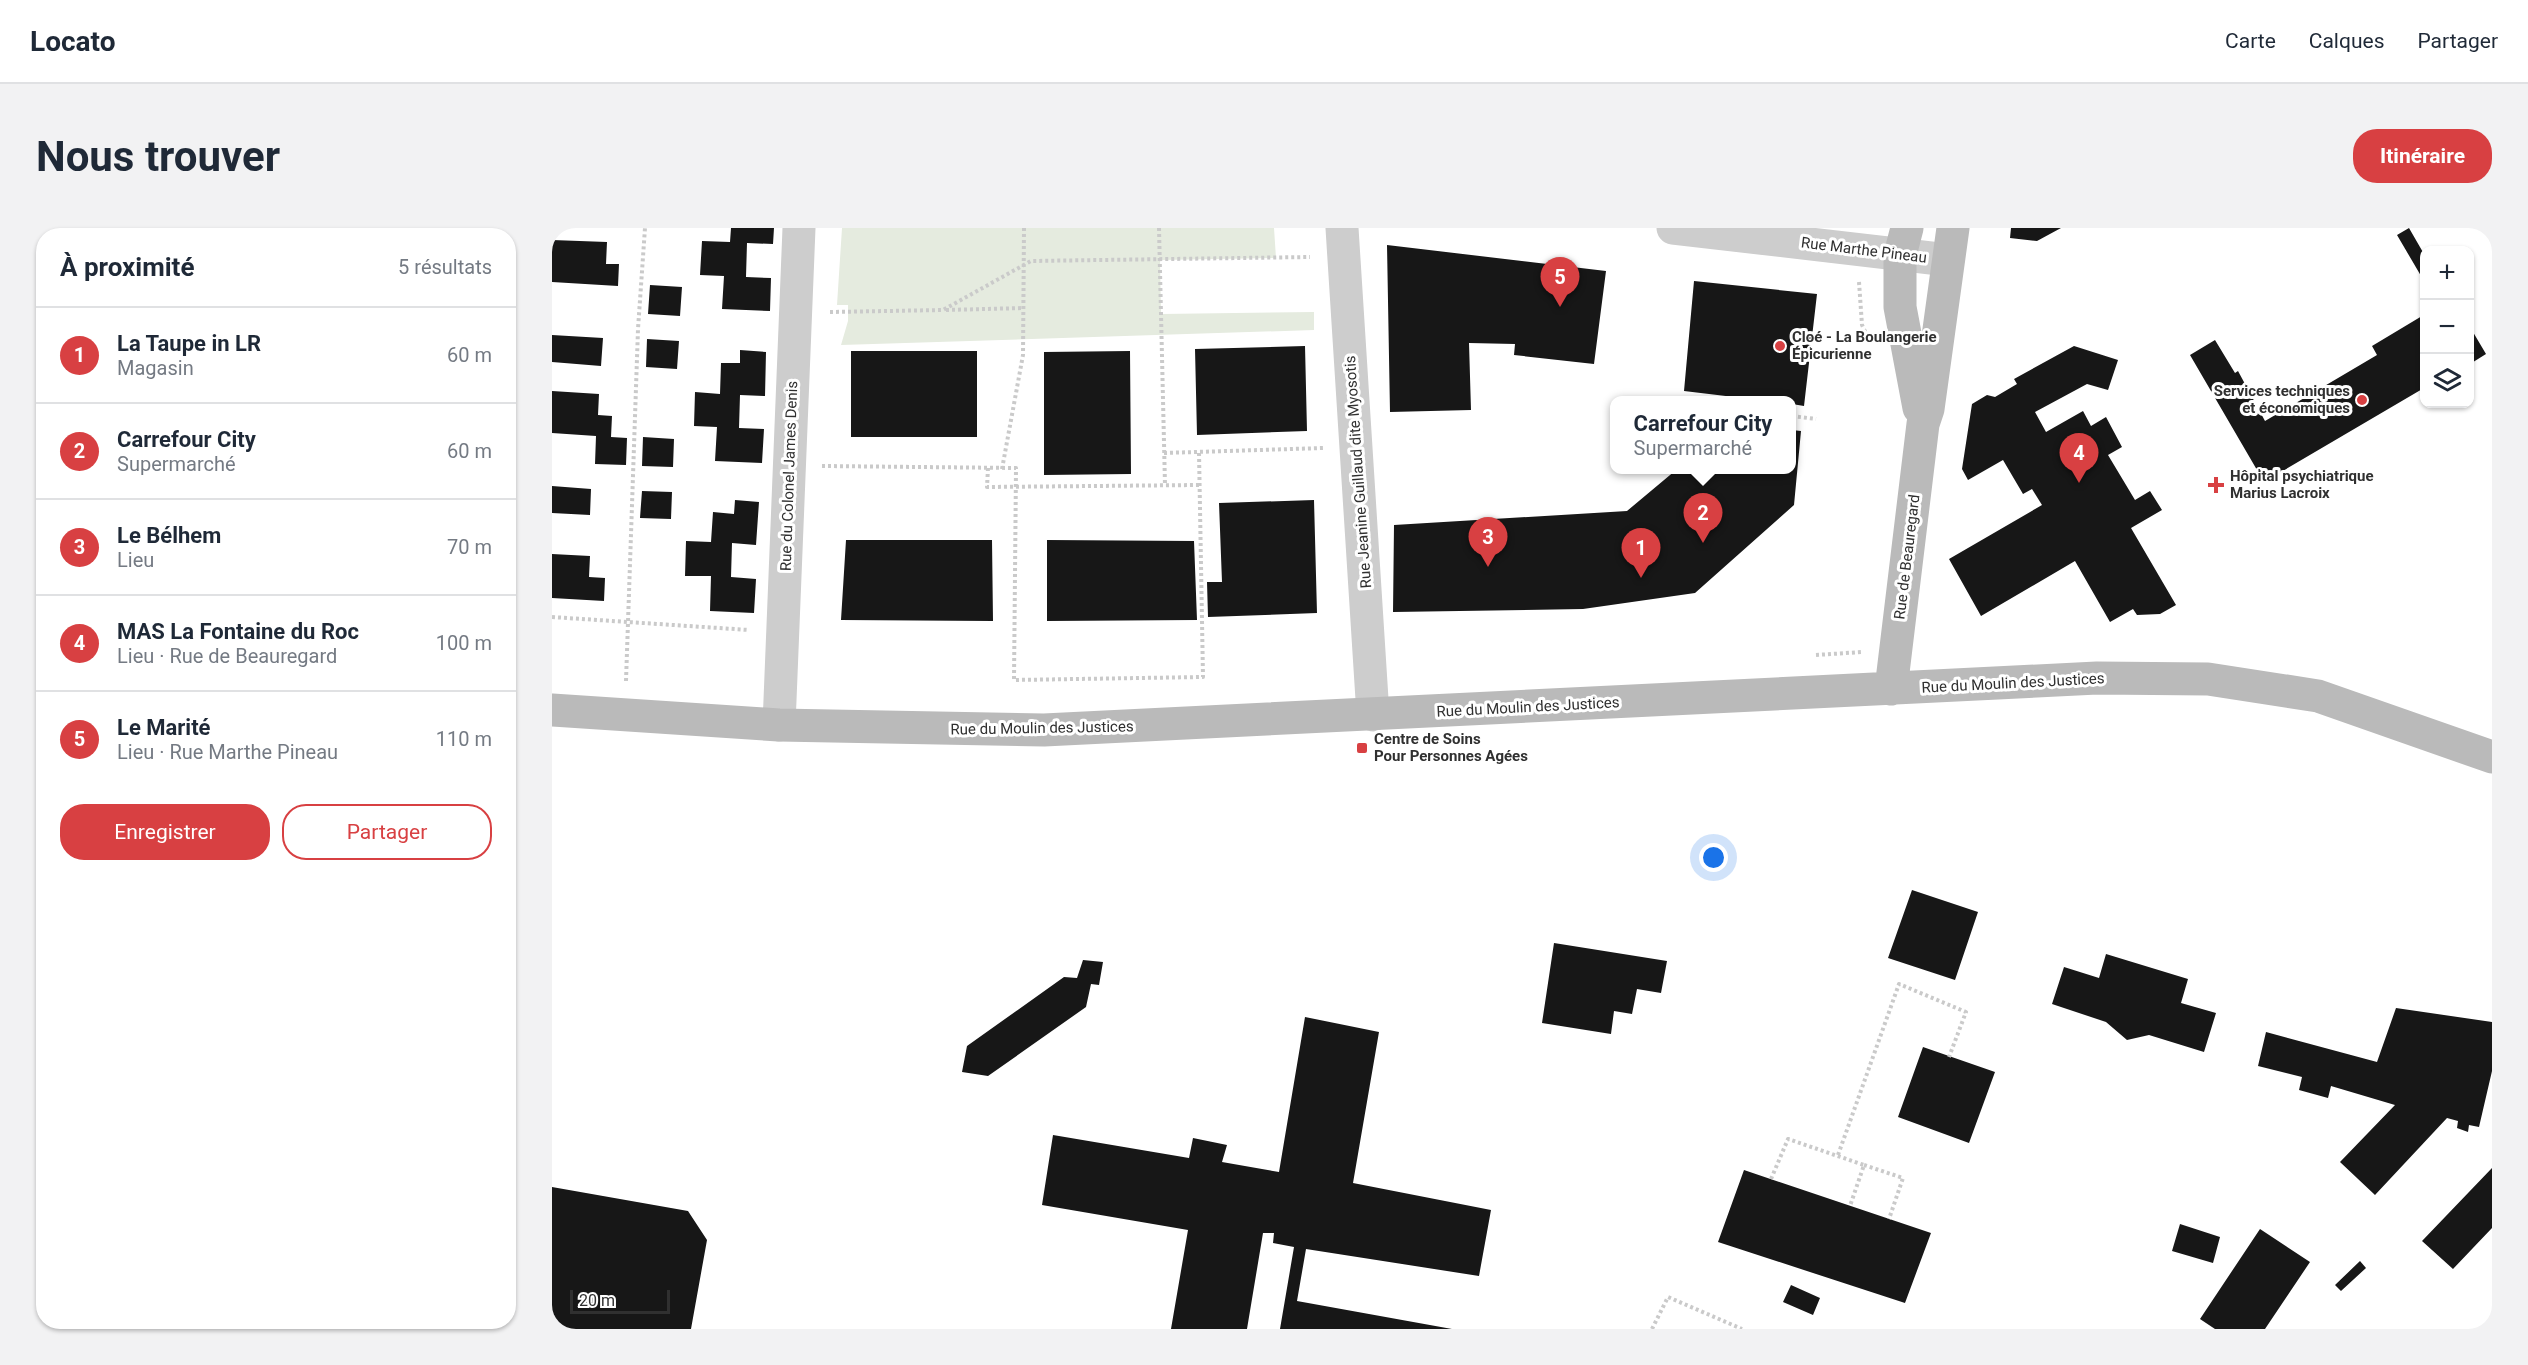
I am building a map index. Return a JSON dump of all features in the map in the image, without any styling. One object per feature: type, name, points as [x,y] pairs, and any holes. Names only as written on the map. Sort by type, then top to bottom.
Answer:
[{"type":"street","name":"Rue du Colonel James Denis","points":[[779,725],[799,228]]},
{"type":"street","name":"Rue Marthe Pineau","points":[[1673,228],[1856,250],[1904,241],[1948,260]]},
{"type":"street","name":"Rue de Beauregard","points":[[1891,689],[1923,424],[1928,409],[1953,228]]},
{"type":"street","name":"Rue de Beauregard","points":[[1904,241],[1900,307],[1923,424]]},
{"type":"street","name":"Rue Jeanine Guillaud dite Myosotis","points":[[1343,242],[1373,715]]},
{"type":"street","name":"Rue du Moulin des Justices","points":[[552,710],[779,725],[1044,730],[2097,678],[2208,679],[2318,696],[2492,757]]},
{"type":"path","points":[[616,684],[626,685],[638,329],[645,228]]},
{"type":"path","points":[[1002,469],[1023,355],[1024,228]]},
{"type":"path","points":[[1159,228],[1165,485]]},
{"type":"path","points":[[943,310],[1031,261],[1160,260],[1343,242]]},
{"type":"path","points":[[1856,250],[1862,325],[1875,353]]},
{"type":"path","points":[[795,314],[1024,308]]},
{"type":"path","points":[[1796,417],[1816,419]]},
{"type":"path","points":[[1164,453],[1356,447]]},
{"type":"path","points":[[820,466],[1016,468],[1014,680],[1203,677],[1200,452]]},
{"type":"path","points":[[988,468],[987,487],[1199,485]]},
{"type":"path","points":[[552,617],[783,632]]},
{"type":"path","points":[[1806,656],[1865,652]]},
{"type":"path","points":[[1838,1155],[1899,984],[1966,1012],[1949,1057]]},
{"type":"path","points":[[1771,1179],[1788,1139],[1838,1155],[1903,1178],[1889,1219]]},
{"type":"path","points":[[1850,1206],[1864,1165]]},
{"type":"path","points":[[1652,1329],[1668,1297],[1742,1329]]},
{"type":"shaded area","points":[[842,228],[1274,228],[1276,258],[1160,260],[1161,314],[1314,312],[1314,330],[841,345],[848,321],[848,305],[837,305]]},
{"type":"building","points":[[731,228],[774,228],[773,244],[747,243],[746,277],[771,278],[770,311],[722,309],[724,276],[700,275],[702,241],[730,242]]},
{"type":"building","points":[[2011,228],[2061,228],[2037,241],[2010,238]]},
{"type":"building","points":[[2409,228],[2420,247],[2420,274],[2397,235]]},
{"type":"building","points":[[552,240],[607,242],[606,264],[619,264],[618,286],[552,282]]},
{"type":"building","points":[[1387,245],[1606,271],[1594,364],[1514,355],[1515,344],[1469,343],[1471,410],[1390,412]]},
{"type":"building","points":[[1694,281],[1817,294],[1804,406],[1796,405],[1796,396],[1726,396],[1684,391]]},
{"type":"building","points":[[650,285],[682,287],[680,316],[648,314]]},
{"type":"building","name":"Services techniques et économiques","points":[[2420,317],[2420,390],[2264,482],[2190,355],[2215,340],[2235,373],[2238,371],[2265,421],[2377,355],[2372,346]]},
{"type":"building","points":[[2474,334],[2486,354],[2474,362]]},
{"type":"building","points":[[552,335],[603,338],[601,366],[552,362]]},
{"type":"building","points":[[647,339],[679,341],[677,369],[646,367]]},
{"type":"building","points":[[1305,346],[1307,431],[1197,435],[1195,349]]},
{"type":"building","points":[[2074,346],[2118,360],[2108,390],[2087,384],[2035,412],[2046,432],[2083,411],[2091,426],[2106,417],[2122,447],[2108,455],[2135,500],[2150,491],[2162,510],[2131,528],[2176,605],[2160,614],[2137,615],[2133,609],[2110,622],[2075,561],[1981,616],[1949,559],[2042,505],[2032,489],[2023,494],[2003,460],[1968,480],[1962,469],[1972,404],[1987,395],[1995,397],[2017,384],[2014,379]]},
{"type":"building","points":[[740,350],[766,352],[765,396],[740,395],[739,428],[764,429],[762,463],[715,461],[717,427],[694,426],[695,392],[720,394],[721,363],[740,363]]},
{"type":"building","points":[[851,351],[977,351],[977,437],[851,437]]},
{"type":"building","points":[[1130,351],[1131,474],[1044,475],[1044,352]]},
{"type":"building","points":[[552,391],[599,394],[598,415],[612,416],[611,437],[627,438],[626,465],[595,464],[596,436],[552,433]]},
{"type":"building","points":[[1796,430],[1801,431],[1794,505],[1695,593],[1583,609],[1393,612],[1394,525],[1627,511],[1671,474],[1796,474]]},
{"type":"building","points":[[643,437],[674,439],[673,467],[642,466]]},
{"type":"building","points":[[552,486],[591,489],[590,515],[552,513]]},
{"type":"building","points":[[642,491],[672,492],[671,519],[640,518]]},
{"type":"building","points":[[735,500],[759,502],[756,545],[732,543],[731,577],[756,579],[754,613],[710,611],[711,576],[685,576],[686,541],[711,542],[713,512],[734,514]]},
{"type":"building","points":[[1314,500],[1317,613],[1208,617],[1207,582],[1222,582],[1219,503]]},
{"type":"building","points":[[846,540],[992,540],[993,621],[841,620]]},
{"type":"building","points":[[1047,540],[1194,541],[1197,620],[1047,621]]},
{"type":"building","points":[[552,554],[590,556],[589,577],[605,578],[604,601],[552,598]]},
{"type":"building","points":[[1912,890],[1978,912],[1955,980],[1888,958]]},
{"type":"building","points":[[1554,943],[1667,961],[1661,993],[1637,989],[1632,1014],[1614,1011],[1611,1034],[1542,1023]]},
{"type":"building","points":[[2106,954],[2188,979],[2181,1003],[2216,1013],[2204,1052],[2149,1035],[2127,1040],[2106,1022],[2052,1004],[2064,967],[2099,978]]},
{"type":"building","points":[[1083,960],[1103,962],[1099,985],[1091,984],[1086,1007],[988,1076],[962,1072],[967,1046],[1064,977],[1077,978]]},
{"type":"building","points":[[2396,1008],[2492,1022],[2492,1071],[2479,1127],[2469,1125],[2468,1132],[2457,1128],[2458,1121],[2447,1118],[2375,1195],[2340,1162],[2395,1105],[2331,1086],[2328,1098],[2299,1090],[2302,1077],[2258,1066],[2266,1032],[2377,1062]]},
{"type":"building","points":[[1305,1017],[1379,1032],[1353,1183],[1491,1210],[1479,1276],[1306,1249],[1297,1301],[1452,1329],[1280,1329],[1294,1247],[1273,1243],[1274,1233],[1263,1233],[1247,1329],[1171,1329],[1188,1230],[1042,1205],[1053,1135],[1189,1158],[1193,1138],[1227,1145],[1222,1162],[1279,1172]]},
{"type":"building","points":[[1923,1047],[1995,1072],[1969,1143],[1898,1117]]},
{"type":"building","points":[[2492,1168],[2492,1228],[2453,1269],[2422,1241]]},
{"type":"building","points":[[1744,1170],[1931,1233],[1905,1303],[1718,1242]]},
{"type":"building","points":[[552,1187],[688,1211],[707,1240],[691,1329],[552,1329]]},
{"type":"building","points":[[2180,1224],[2220,1237],[2213,1263],[2172,1251]]},
{"type":"building","points":[[2260,1229],[2310,1262],[2265,1329],[2215,1329],[2200,1319]]},
{"type":"building","points":[[2360,1261],[2366,1268],[2341,1291],[2335,1285]]},
{"type":"building","points":[[1791,1285],[1820,1298],[1813,1315],[1783,1302]]},
{"type":"place","name":"Le Marité","points":[[1560,307]]},
{"type":"place","name":"Cloé - La Boulangerie Épicurienne","points":[[1780,346]]},
{"type":"place","name":"Services techniques et économiques","points":[[2362,400]]},
{"type":"place","name":"MAS La Fontaine du Roc","points":[[2079,483]]},
{"type":"place","name":"Hôpital psychiatrique Marius Lacroix","points":[[2216,485]]},
{"type":"place","name":"Carrefour City","points":[[1703,543]]},
{"type":"place","name":"Le Bélhem","points":[[1488,567]]},
{"type":"place","name":"La Taupe in LR","points":[[1641,578]]},
{"type":"place","name":"Centre de Soins Pour Personnes Agées","points":[[1362,748]]}]
